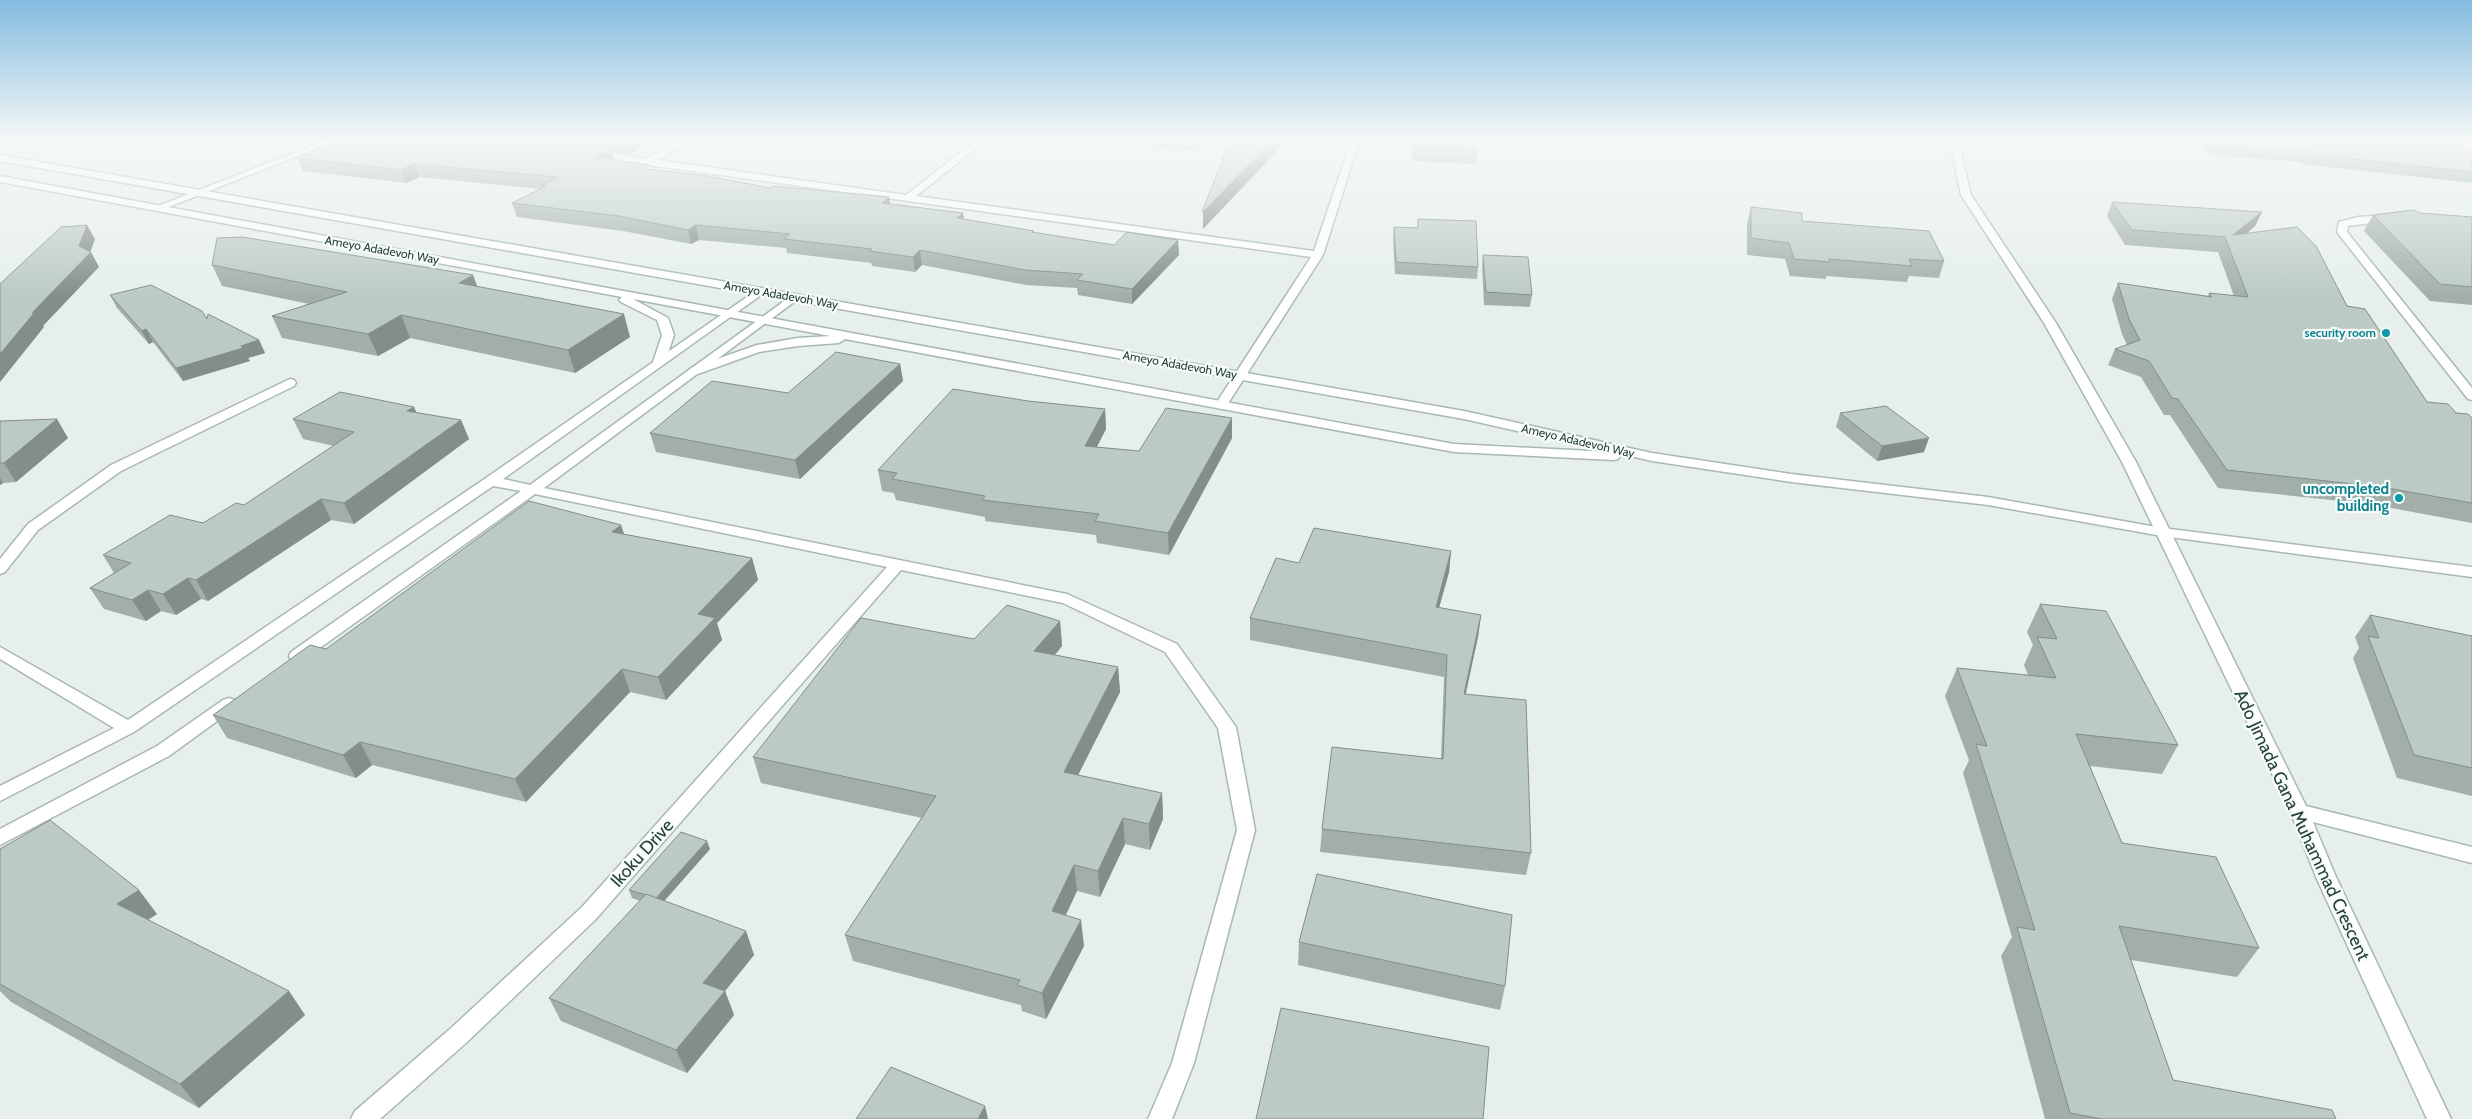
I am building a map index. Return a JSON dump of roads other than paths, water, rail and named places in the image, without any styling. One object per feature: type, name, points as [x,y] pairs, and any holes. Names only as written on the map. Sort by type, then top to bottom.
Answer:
[{"type":"street","name":"Ameyo Adadevoh Way","points":[[77,193],[1454,448],[1652,457]]},
{"type":"street","points":[[158,208],[198,193]]},
{"type":"street","name":"Ameyo Adadevoh Way","points":[[200,193],[1464,415],[1652,457]]},
{"type":"street","points":[[873,193],[1318,255]]},
{"type":"street","points":[[908,198],[914,193]]},
{"type":"street","points":[[1222,405],[1239,375],[1318,255],[1338,193]]},
{"type":"street","name":"Ado Jimada Gana Muhammad Crescent","points":[[1966,193],[2050,324],[2128,462],[2299,811],[2326,877],[2439,1119]]},
{"type":"street","points":[[2401,219],[2358,220],[2344,224],[2342,232],[2352,248],[2472,396]]},
{"type":"street","points":[[608,291],[662,318],[668,335],[659,362]]},
{"type":"street","points":[[0,794],[128,728],[490,481],[760,291]]},
{"type":"street","points":[[284,666],[532,490],[794,297]]},
{"type":"street","points":[[695,370],[757,349],[798,342],[861,338]]},
{"type":"street","points":[[0,569],[33,527],[116,468],[290,383]]},
{"type":"street","points":[[1652,457],[1791,478],[1988,501],[2162,532],[2472,572]]},
{"type":"street","points":[[490,481],[1067,599],[1171,648],[1227,727],[1246,830],[1183,1063],[1160,1119]]},
{"type":"street","name":"Ikoku Drive","points":[[363,1119],[458,1036],[589,913],[898,564]]},
{"type":"street","points":[[0,652],[128,728]]},
{"type":"street","points":[[0,838],[164,751],[244,694]]},
{"type":"street","points":[[2299,811],[2472,855]]},
{"type":"place","name":"security room","points":[[2386,333]]},
{"type":"place","name":"uncompleted building","points":[[2399,498]]}]
